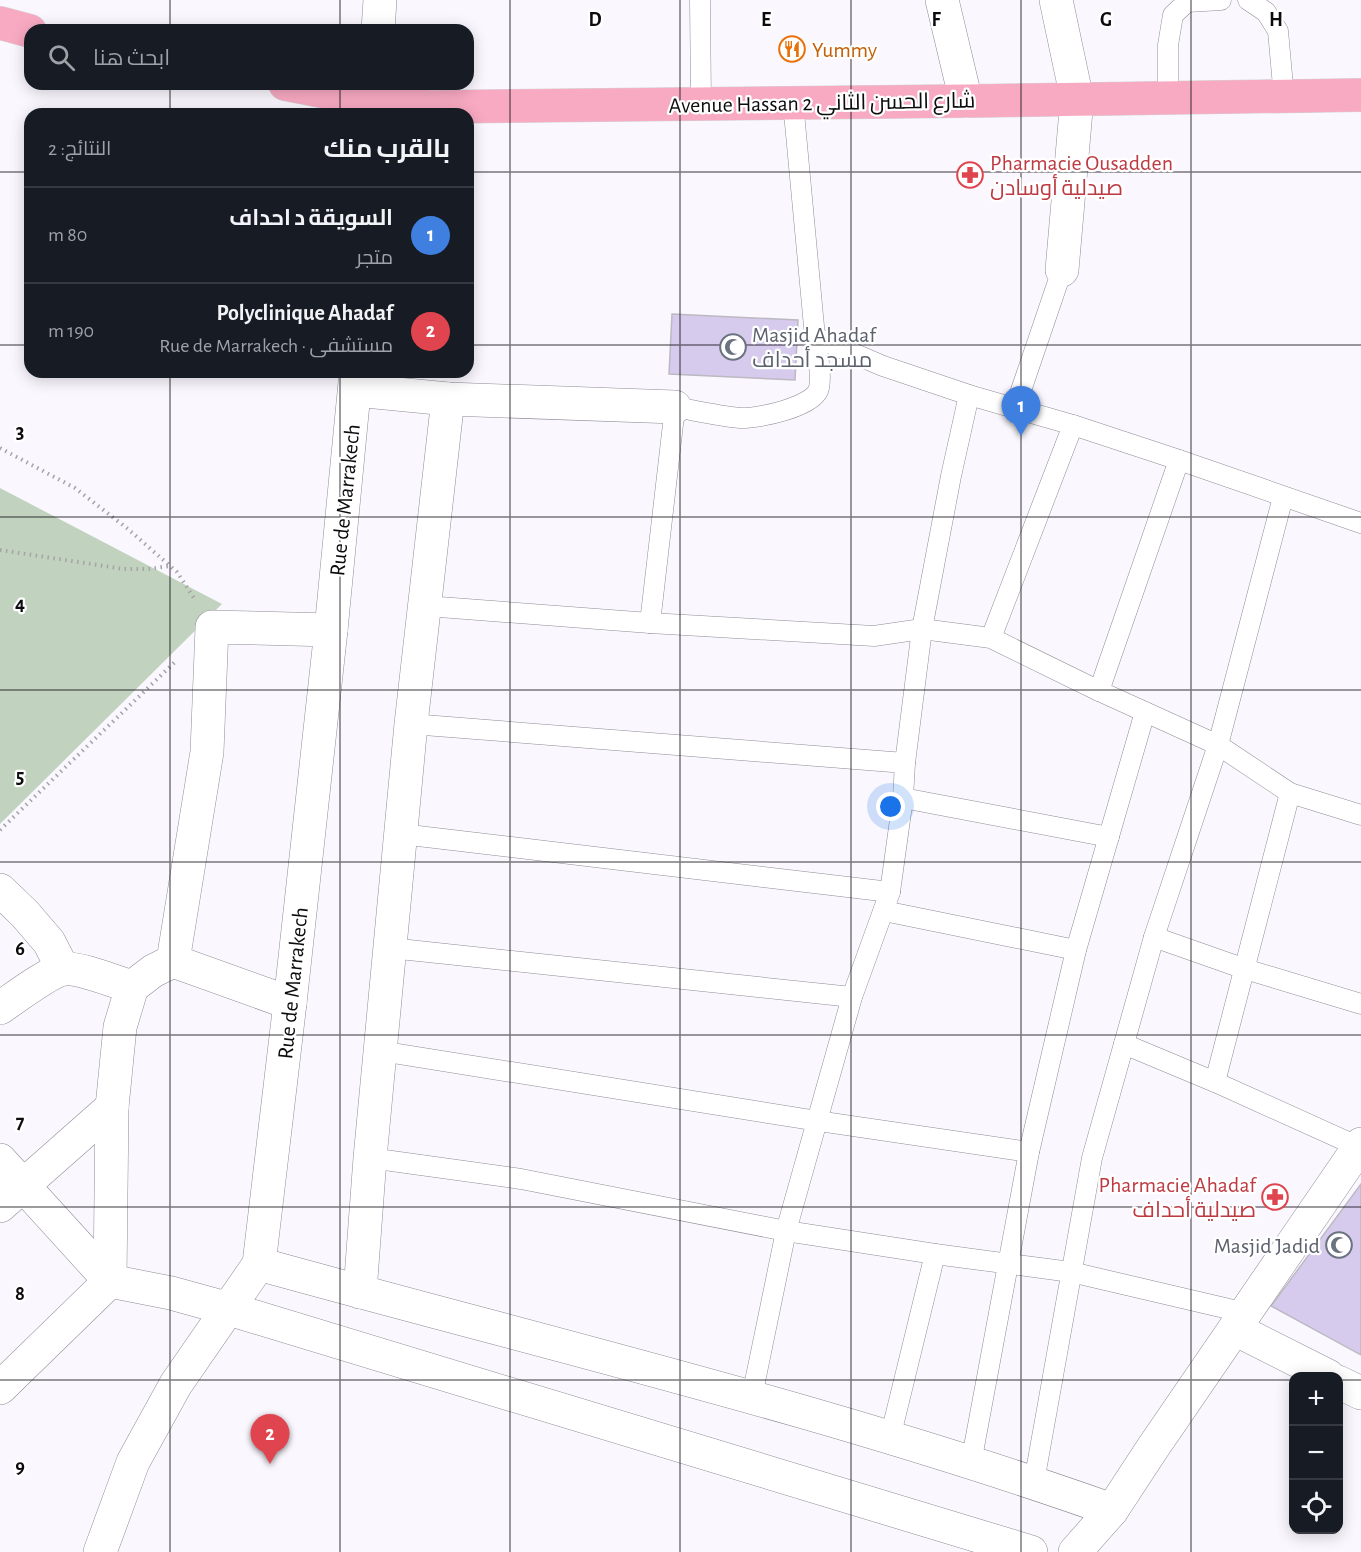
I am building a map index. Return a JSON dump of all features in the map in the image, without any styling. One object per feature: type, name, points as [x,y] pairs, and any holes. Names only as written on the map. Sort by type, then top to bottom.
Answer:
[{"type":"main road","points":[[0,24],[24,30]]},
{"type":"main road","name":"Avenue Hassan 2 شارع الحسن الثاني","points":[[318,90],[429,107],[1361,95]]},
{"type":"street","points":[[378,24],[380,0]]},
{"type":"street","points":[[942,0],[966,101]]},
{"type":"street","points":[[1056,0],[1077,99],[1062,270]]},
{"type":"street","points":[[356,381],[448,399],[675,407]]},
{"type":"street","name":"Rue de Marrakech","points":[[100,1552],[133,1462],[176,1384],[260,1264],[331,630],[356,381]]},
{"type":"street","points":[[360,1292],[370,1158],[411,724],[448,399]]},
{"type":"street","points":[[173,962],[207,752],[212,627],[331,630]]},
{"type":"street","points":[[0,890],[49,942],[63,969]]},
{"type":"street","points":[[0,1388],[110,1281],[112,1107],[120,1027],[132,987],[153,971],[173,962],[290,1003]]},
{"type":"street","points":[[0,1008],[63,969],[84,972],[132,987]]},
{"type":"street","points":[[11,1196],[112,1107]]},
{"type":"street","points":[[1075,1552],[1112,1510],[1360,1146]]},
{"type":"street","points":[[0,1160],[11,1196],[110,1281],[171,1293],[229,1309],[1031,1552]]},
{"type":"street","points":[[260,1264],[752,1396],[1034,1482],[1112,1510]]},
{"type":"street","points":[[1240,1321],[1320,1372]]},
{"type":"street","points":[[1343,1384],[1361,1393]]},
{"type":"lane","points":[[700,0],[701,104]]},
{"type":"lane","points":[[1168,98],[1168,45],[1173,15],[1187,2],[1221,0]]},
{"type":"lane","points":[[1248,0],[1266,12],[1278,31],[1284,97]]},
{"type":"lane","points":[[650,623],[675,407],[741,418],[762,416],[809,400],[819,388],[793,102]]},
{"type":"lane","points":[[1015,408],[1062,270]]},
{"type":"lane","points":[[815,336],[883,366],[969,395],[1073,425],[1361,523]]},
{"type":"lane","points":[[752,1396],[786,1232],[852,997],[887,901],[903,798],[905,763],[922,629],[969,395]]},
{"type":"lane","points":[[991,638],[1073,425]]},
{"type":"lane","points":[[1099,691],[1179,460]]},
{"type":"lane","points":[[1034,1482],[1092,1158],[1154,937],[1218,745],[1283,497]]},
{"type":"lane","points":[[426,606],[650,623],[874,636],[922,629],[991,638],[1099,691],[1218,745],[1290,793],[1361,815]]},
{"type":"lane","points":[[971,1463],[1029,1152],[1076,950],[1145,711]]},
{"type":"lane","points":[[411,724],[905,763]]},
{"type":"lane","points":[[1215,1082],[1290,793]]},
{"type":"lane","points":[[903,798],[1108,837]]},
{"type":"lane","points":[[401,834],[887,901],[1076,950]]},
{"type":"lane","points":[[1154,937],[1245,969],[1361,1004]]},
{"type":"lane","points":[[390,948],[852,997]]},
{"type":"lane","points":[[1124,1044],[1360,1146]]},
{"type":"lane","points":[[380,1051],[818,1121],[1029,1152]]},
{"type":"lane","points":[[370,1158],[521,1179],[786,1232],[1071,1272],[1240,1321]]},
{"type":"lane","points":[[890,1438],[935,1254]]},
{"type":"path","points":[[0,448],[75,488],[129,529],[177,572],[212,627],[0,830]]},
{"type":"path","points":[[0,550],[124,569],[170,566]]},
{"type":"green space","points":[[0,488],[222,604],[0,824]]},
{"type":"building","name":"Masjid Ahadaf مسجد أحداف","points":[[672,314],[798,320],[795,380],[669,374]]},
{"type":"building","name":"Masjid Jadid","points":[[1361,1184],[1361,1355],[1271,1306]]},
{"type":"place","name":"Yummy","points":[[792,49]]},
{"type":"place","name":"Pharmacie Ousadden صيدلية أوسادن","points":[[970,175]]},
{"type":"place","name":"Masjid Ahadaf مسجد أحداف","points":[[733,347]]},
{"type":"place","name":"السويقة د احداف","points":[[1021,436]]},
{"type":"place","name":"Pharmacie Ahadaf صيدلية أحداف","points":[[1275,1197]]},
{"type":"place","name":"Masjid Jadid","points":[[1339,1245]]},
{"type":"place","name":"Polyclinique Ahadaf","points":[[270,1464]]}]
